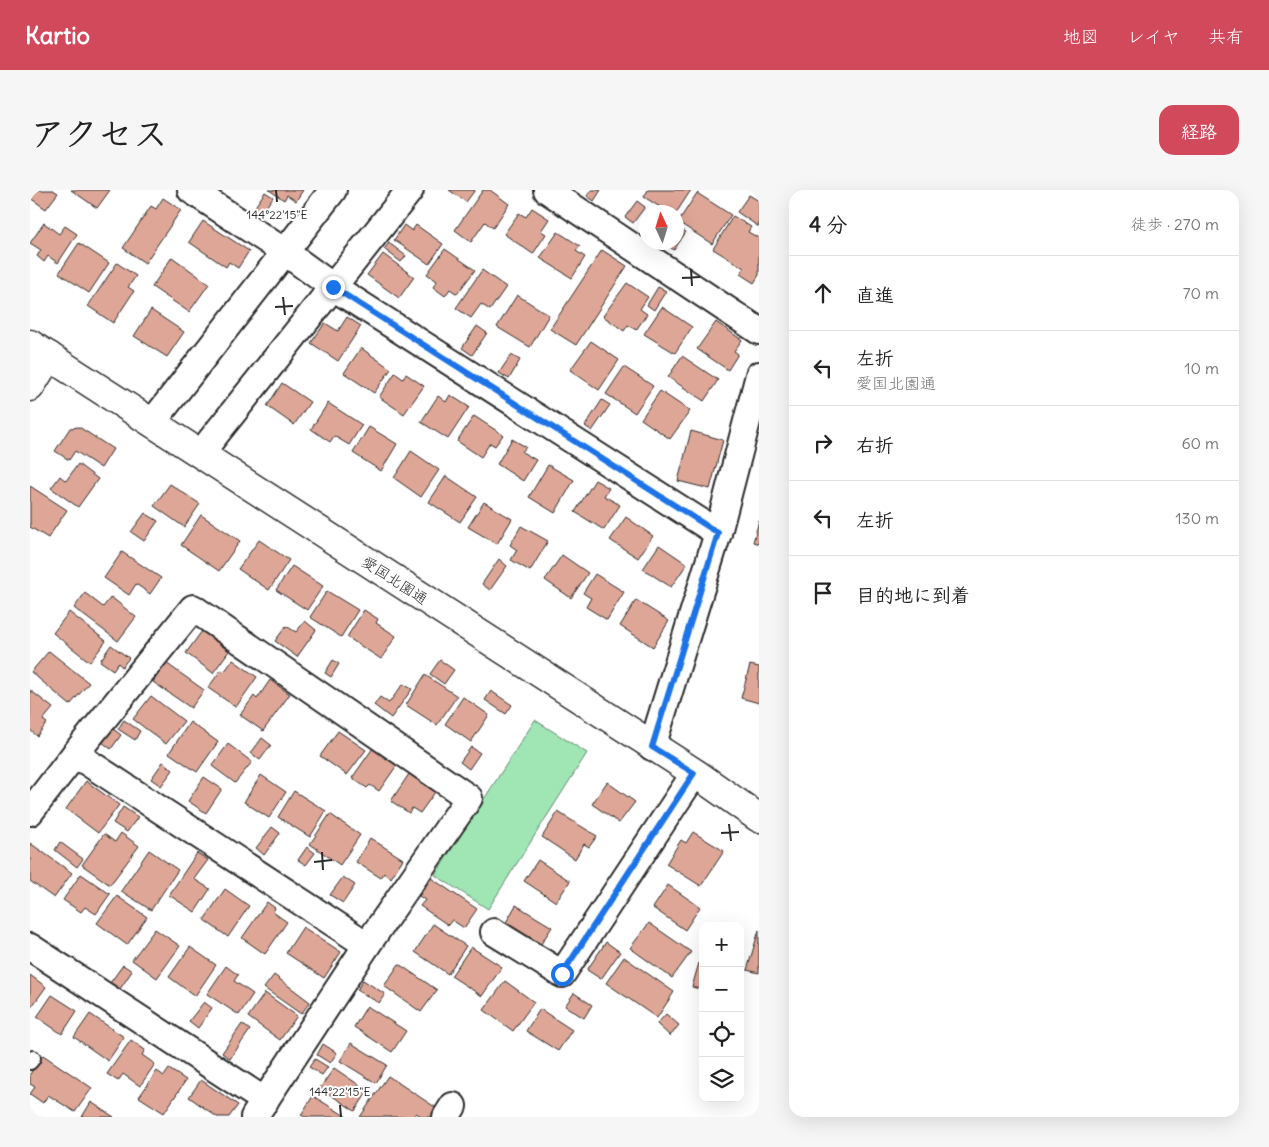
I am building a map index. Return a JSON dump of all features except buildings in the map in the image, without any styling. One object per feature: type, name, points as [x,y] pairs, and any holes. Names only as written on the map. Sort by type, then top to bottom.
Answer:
[{"type":"street","points":[[190,190],[285,252],[333,287],[718,533]]},
{"type":"street","points":[[152,423],[333,190]]},
{"type":"street","points":[[200,454],[410,190]]},
{"type":"street","points":[[547,190],[759,331]]},
{"type":"street","points":[[30,387],[40,350]]},
{"type":"street","name":"愛国北園通","points":[[40,350],[694,773],[759,818]]},
{"type":"street","points":[[652,747],[718,533],[759,375]]},
{"type":"street","points":[[30,812],[193,608],[469,798],[367,945],[259,1109],[30,947]]},
{"type":"street","points":[[75,754],[367,945]]},
{"type":"street","points":[[494,932],[562,974],[694,773]]},
{"type":"green space","points":[[535,720],[587,753],[488,909],[435,875]]},
{"type":"route","points":[[333,287],[718,533],[652,747],[694,773],[562,974]]}]
